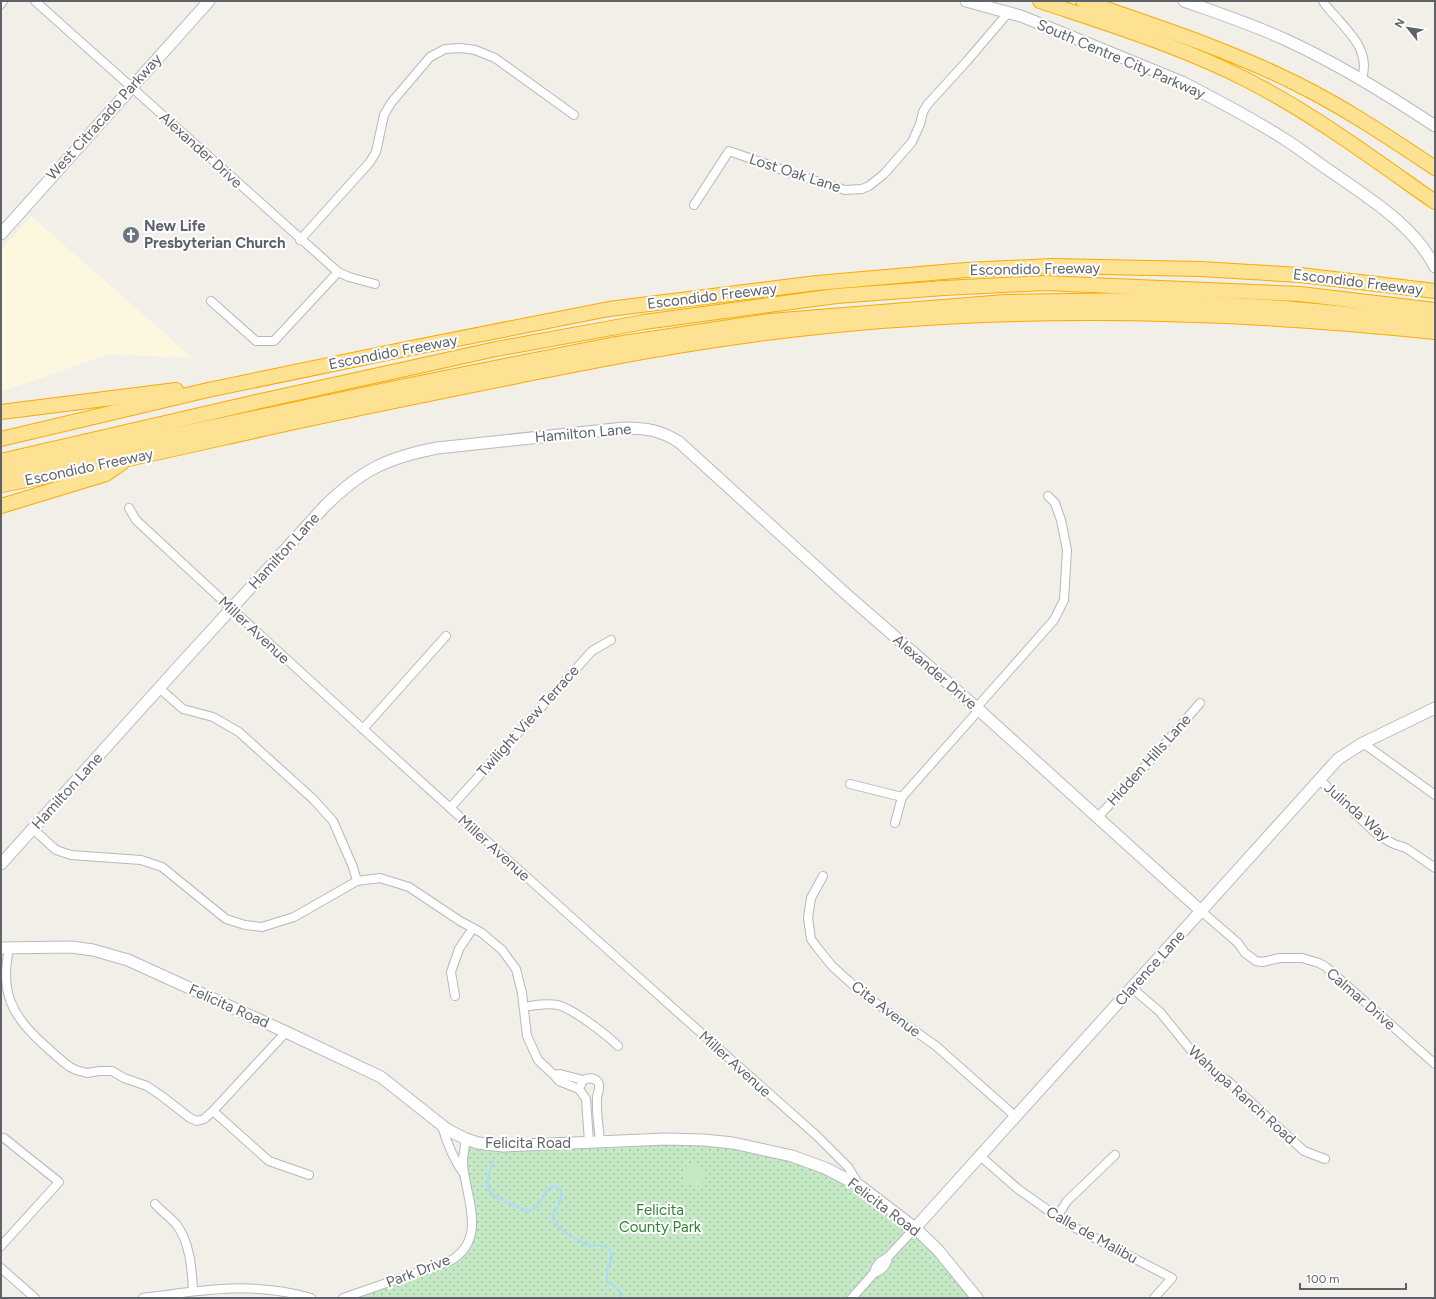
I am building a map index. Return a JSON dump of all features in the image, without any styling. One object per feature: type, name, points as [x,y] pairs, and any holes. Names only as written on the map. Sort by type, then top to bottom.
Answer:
[{"type":"highway","name":"South Centre City Parkway","points":[[1040,1],[1159,41],[1250,82],[1299,110],[1338,135],[1435,202]]},
{"type":"highway","points":[[1083,1],[1213,46],[1282,76],[1335,105],[1435,168]]},
{"type":"highway","name":"Escondido Freeway","points":[[1,440],[208,390],[609,309],[817,283],[950,272],[1052,266],[1200,269],[1300,275],[1435,291]]},
{"type":"highway","points":[[1,461],[256,402],[496,349],[644,322],[836,296],[944,288],[1044,283],[1149,286],[1300,294],[1433,319]]},
{"type":"highway","points":[[1,472],[403,387],[602,347],[770,321],[1005,302],[1143,300],[1433,319]]},
{"type":"highway","name":"Escondido Freeway","points":[[1,485],[127,460],[452,388],[627,354],[752,334],[867,322],[944,316],[1099,312],[1222,315],[1359,324],[1433,319]]},
{"type":"highway","points":[[1,412],[178,390],[208,390]]},
{"type":"highway","points":[[1,506],[106,474],[127,460]]},
{"type":"highway","points":[[1,481],[50,461]]},
{"type":"street","name":"Alexander Drive","points":[[35,1],[300,240],[338,272],[349,278],[375,284]]},
{"type":"street","name":"West Citracado Parkway","points":[[1,234],[209,1]]},
{"type":"street","name":"South Centre City Parkway","points":[[966,1],[1036,22],[1182,82],[1205,94],[1286,140],[1395,218],[1420,244],[1428,254],[1435,267]]},
{"type":"street","points":[[1184,1],[1252,25],[1285,39],[1362,79],[1435,126]]},
{"type":"street","points":[[1324,1],[1352,34],[1364,58],[1362,79]]},
{"type":"street","name":"Lost Oak Lane","points":[[694,205],[729,151],[845,190],[862,189],[870,186],[884,174],[912,142],[927,105],[1008,13]]},
{"type":"street","points":[[300,240],[370,162],[376,152],[384,115],[391,103],[430,57],[445,49],[461,48],[475,50],[495,58],[574,115]]},
{"type":"street","points":[[211,301],[256,341],[274,341],[338,272]]},
{"type":"street","name":"Hamilton Lane","points":[[1,864],[231,609],[338,494],[363,474],[393,458],[437,448],[624,428],[650,429],[668,435]]},
{"type":"street","name":"Alexander Drive","points":[[668,435],[679,442],[846,594],[978,709],[1201,911]]},
{"type":"street","points":[[895,824],[902,797],[1054,620],[1064,600],[1067,550],[1061,520],[1055,503],[1048,496]]},
{"type":"street","name":"Miller Avenue","points":[[129,508],[136,520],[231,609],[450,808],[817,1136],[848,1167],[860,1186]]},
{"type":"street","points":[[363,729],[446,636]]},
{"type":"street","name":"Twilight View Terrace","points":[[450,808],[592,651],[611,640]]},
{"type":"street","points":[[160,688],[183,709],[213,717],[239,732],[313,799],[333,821],[353,867],[357,881]]},
{"type":"street","name":"Hidden Hills Lane","points":[[1098,817],[1150,761],[1200,703]]},
{"type":"street","name":"Clarence Lane","points":[[852,1298],[874,1273],[880,1262],[888,1257],[915,1228],[1338,759],[1363,743],[1435,708]]},
{"type":"street","points":[[1363,743],[1435,795]]},
{"type":"street","name":"Julinda Way","points":[[1320,780],[1379,836],[1394,844],[1406,848],[1435,868]]},
{"type":"street","points":[[850,784],[902,797]]},
{"type":"street","points":[[32,829],[56,850],[71,855],[141,860],[162,867],[226,919],[245,925],[262,927],[294,917],[357,881],[380,878],[409,887],[482,933],[502,950],[516,969],[522,993],[527,1036],[538,1060],[559,1081],[580,1089],[586,1099],[594,1142]]},
{"type":"street","name":"Cita Avenue","points":[[823,876],[812,898],[808,918],[811,939],[816,946],[832,966],[862,993],[936,1046],[1015,1116]]},
{"type":"street","name":"Calmar Drive","points":[[1201,911],[1238,943],[1244,953],[1256,961],[1262,962],[1280,958],[1302,958],[1319,963],[1326,967],[1435,1064]]},
{"type":"street","points":[[455,996],[451,972],[459,950],[472,928]]},
{"type":"street","name":"Felicita Road","points":[[5,948],[71,947],[93,950],[128,960],[381,1077],[442,1126],[466,1139],[478,1143],[503,1146],[666,1139],[704,1140],[733,1143],[792,1156],[825,1168],[860,1186],[915,1228],[938,1250],[977,1298]]},
{"type":"street","points":[[5,948],[2,977],[3,987],[10,1006],[25,1028],[64,1063],[76,1070],[87,1073],[112,1071],[124,1078],[147,1086],[190,1118],[197,1121],[204,1119],[213,1111],[286,1032]]},
{"type":"street","name":"Wahupa Ranch Road","points":[[1132,988],[1160,1012],[1190,1049],[1213,1072],[1228,1081],[1304,1151],[1324,1159]]},
{"type":"street","points":[[524,1007],[541,1004],[559,1005],[608,1036],[618,1046]]},
{"type":"street","points":[[554,1075],[560,1074],[583,1080],[593,1078],[598,1082],[600,1088],[597,1097],[594,1142]]},
{"type":"street","points":[[580,1089],[583,1080]]},
{"type":"street","points":[[213,1111],[269,1161],[308,1175]]},
{"type":"street","name":"Park Drive","points":[[442,1126],[445,1138],[456,1162],[464,1174]]},
{"type":"street","points":[[1,1246],[59,1182],[4,1138]]},
{"type":"street","name":"Park Drive","points":[[343,1298],[444,1263],[460,1253],[468,1241],[472,1230],[473,1220],[464,1174],[463,1158],[466,1139]]},
{"type":"street","points":[[1057,1217],[1067,1201],[1115,1155]]},
{"type":"street","name":"Calle de Malibu","points":[[979,1156],[1018,1189],[1066,1223],[1172,1278],[1154,1298]]},
{"type":"street","points":[[155,1204],[176,1224],[187,1246],[193,1291]]},
{"type":"street","points":[[1,1268],[35,1298]]},
{"type":"street","points":[[143,1298],[209,1288],[254,1288],[301,1295],[311,1298]]},
{"type":"shaded area","points":[[31,216],[192,358],[109,354],[1,392],[1,250]]},
{"type":"green space","name":"Felicita County Park","points":[[466,1139],[478,1143],[704,1140],[825,1168],[915,1228],[977,1298],[343,1298],[459,1254],[472,1230],[464,1174]]},
{"type":"green space","points":[[687,1163],[706,1168],[701,1187],[682,1182]]},
{"type":"waterway","points":[[493,1161],[488,1179],[488,1187],[490,1191],[493,1195],[528,1212],[539,1204],[545,1192],[551,1187],[555,1186],[561,1191],[561,1200],[552,1218],[557,1226],[587,1245],[603,1246],[610,1250],[612,1258],[607,1270],[607,1281],[620,1291],[620,1298]]},
{"type":"place","name":"New Life Presbyterian Church","points":[[131,235]]}]
